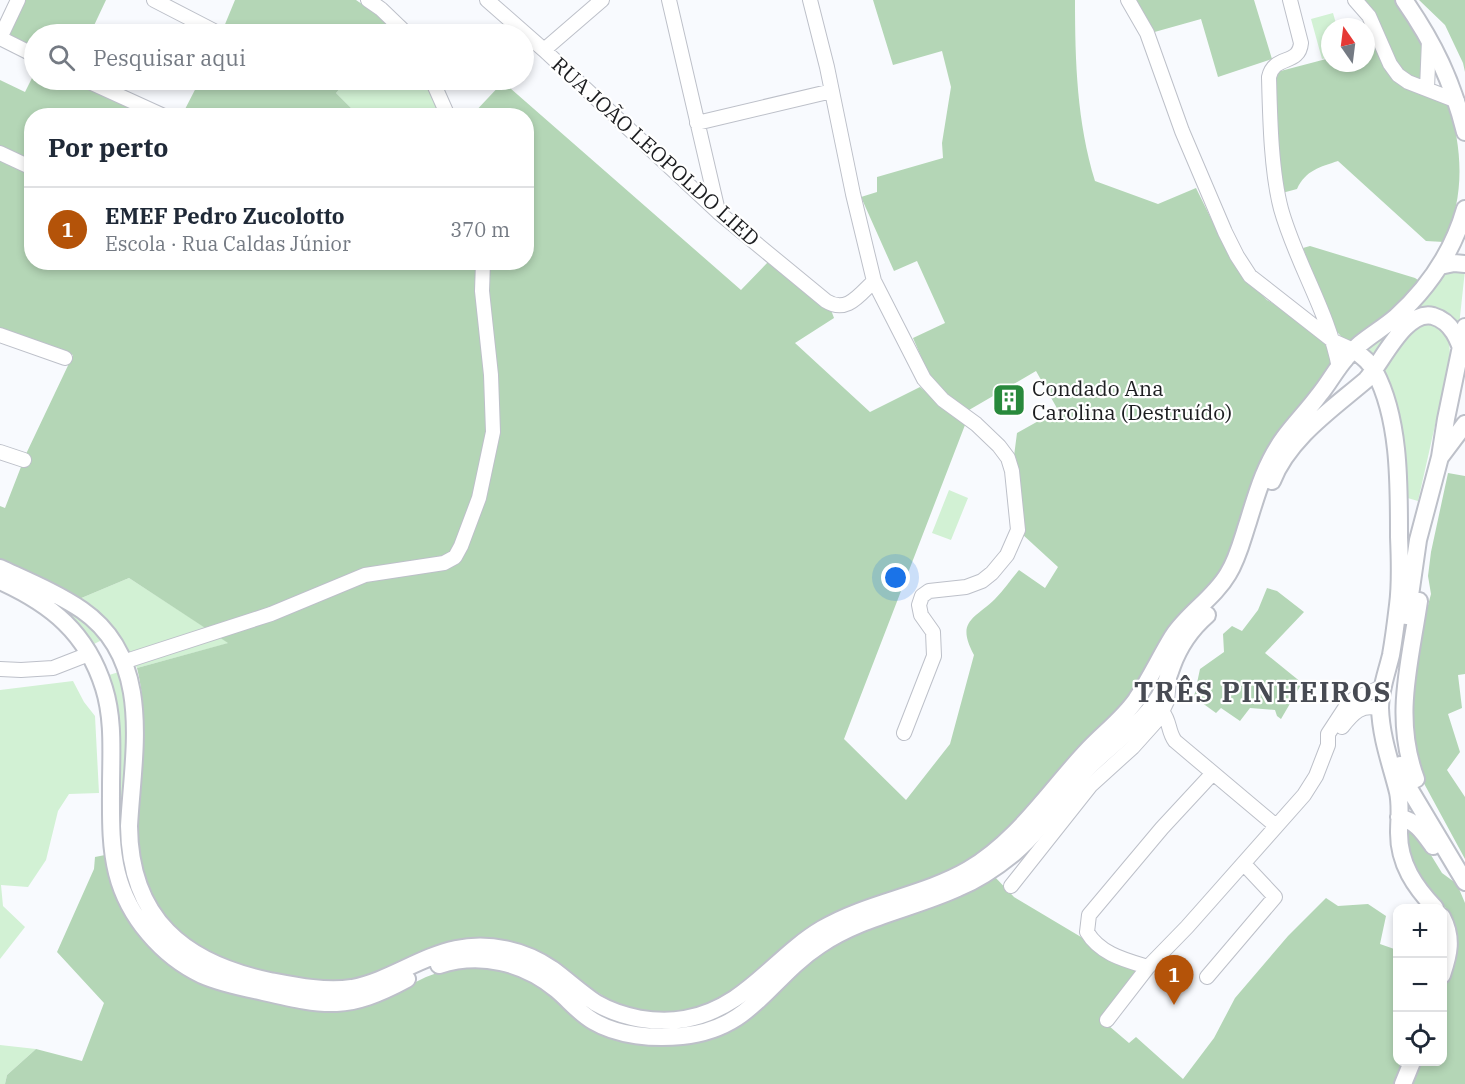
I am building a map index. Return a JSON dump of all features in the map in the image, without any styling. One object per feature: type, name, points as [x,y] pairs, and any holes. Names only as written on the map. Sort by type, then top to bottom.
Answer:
[{"type":"main road","points":[[1404,0],[1442,62],[1457,101],[1465,132]]},
{"type":"main road","points":[[0,568],[60,597],[83,611],[97,622],[123,662],[130,680],[136,713],[129,826],[129,843],[135,875],[156,920],[198,957],[230,972],[245,976],[308,987],[338,989],[373,983],[427,958],[454,949],[480,946],[501,948],[522,953],[548,966],[591,999],[613,1011],[648,1020],[687,1018],[719,1009],[750,988],[794,950],[830,924],[871,906],[952,878],[1002,847],[1077,761],[1134,702],[1174,635],[1219,588],[1230,573],[1239,552],[1263,473],[1285,437],[1353,350],[1398,315],[1440,266],[1465,209]]},
{"type":"main road","points":[[1440,266],[1454,263],[1465,264]]},
{"type":"main road","points":[[0,581],[43,603],[64,620],[89,654],[98,671],[105,689],[111,725],[112,841],[117,875],[138,918],[149,934],[175,959],[201,974],[234,986],[296,999],[337,1004],[382,993],[443,963],[471,959],[501,962],[528,970],[541,977],[597,1024],[618,1031],[660,1037],[695,1035],[727,1024],[745,1014],[799,962],[828,939],[861,923],[978,879],[1017,850],[1099,757],[1131,740],[1169,679],[1179,651],[1197,624],[1228,594],[1242,571],[1269,488],[1282,463],[1302,435],[1375,371],[1405,327],[1421,316],[1428,315],[1448,325],[1460,353],[1459,405],[1465,417]]},
{"type":"main road","points":[[1353,350],[1368,360],[1375,371],[1387,403],[1392,428],[1397,478],[1400,577],[1391,654],[1380,709],[1384,747],[1400,806],[1398,817],[1401,854],[1416,888],[1430,904]]},
{"type":"main road","points":[[1460,353],[1440,457],[1418,540],[1394,690],[1392,720],[1395,750],[1407,784],[1464,880]]},
{"type":"main road","points":[[1339,368],[1341,379],[1348,386],[1369,391],[1387,403]]},
{"type":"main road","points":[[1440,457],[1465,424]]},
{"type":"main road","points":[[89,654],[102,645],[112,643]]},
{"type":"main road","points":[[1131,740],[1131,723],[1158,682],[1164,664],[1164,653]]},
{"type":"main road","points":[[98,671],[117,667],[123,662]]},
{"type":"main road","points":[[1398,817],[1409,819],[1420,828],[1446,864],[1464,880]]},
{"type":"main road","points":[[1447,927],[1450,942],[1447,956]]},
{"type":"main road","points":[[1403,1084],[1410,1066]]},
{"type":"street","points":[[18,0],[0,38],[24,50]]},
{"type":"street","points":[[154,0],[200,24]]},
{"type":"street","points":[[368,0],[397,24]]},
{"type":"street","name":"RUA JOÃO LEOPOLDO LIED","points":[[487,0],[514,24]]},
{"type":"street","points":[[544,50],[602,0]]},
{"type":"street","points":[[669,0],[718,212]]},
{"type":"street","points":[[810,0],[874,281],[924,380],[943,400],[992,439],[1008,458],[1012,471],[1018,530],[1007,555],[982,581],[966,587],[929,591],[922,596],[919,605],[921,615],[933,632],[934,656],[904,733]]},
{"type":"street","points":[[1128,0],[1147,33],[1182,131],[1225,231],[1244,268],[1250,276],[1333,341],[1353,350]]},
{"type":"street","points":[[1290,0],[1301,43],[1300,51],[1294,57],[1277,63],[1271,68],[1269,77],[1276,185],[1282,210],[1333,341],[1339,368]]},
{"type":"street","points":[[1355,0],[1369,16],[1390,64],[1398,75],[1408,82],[1457,101]]},
{"type":"street","points":[[1427,89],[1429,39]]},
{"type":"street","name":"RUA JOÃO LEOPOLDO LIED","points":[[534,41],[718,212],[826,301],[835,306],[844,306],[852,302],[874,281]]},
{"type":"street","points":[[107,90],[146,108]]},
{"type":"street","points":[[436,90],[444,108]]},
{"type":"street","points":[[697,123],[832,91]]},
{"type":"street","points":[[0,153],[24,164]]},
{"type":"street","points":[[123,662],[271,614],[365,575],[444,563],[455,557],[479,498],[493,432],[491,375],[482,291],[483,270]]},
{"type":"street","points":[[0,335],[65,358]]},
{"type":"street","points":[[0,452],[24,460]]},
{"type":"street","points":[[0,669],[53,668],[89,654]]},
{"type":"street","points":[[1011,886],[1091,785],[1131,740],[1163,713],[1167,701],[1169,679]]},
{"type":"street","points":[[1107,1020],[1148,967],[1244,864],[1304,795],[1316,776],[1328,745],[1328,734],[1348,712],[1353,699],[1384,686]]},
{"type":"street","points":[[1348,712],[1372,706],[1380,709]]},
{"type":"street","points":[[1163,713],[1167,717],[1171,736],[1276,825]]},
{"type":"street","points":[[1148,967],[1103,950],[1087,932],[1089,915],[1162,828],[1213,772]]},
{"type":"street","points":[[1207,976],[1275,897],[1244,864]]},
{"type":"green space","points":[[25,0],[106,0],[95,24],[24,24],[24,42],[11,36],[10,33]]},
{"type":"green space","points":[[235,0],[356,0],[387,24],[225,24]]},
{"type":"green space","points":[[873,0],[1075,0],[1078,92],[1084,137],[1095,181],[1158,204],[1196,188],[1231,259],[1241,273],[1267,300],[1297,317],[1327,344],[1334,365],[1286,423],[1261,460],[1255,472],[1227,564],[1128,701],[1013,828],[987,851],[714,1003],[688,1011],[665,1013],[639,1011],[613,1002],[524,947],[331,983],[258,972],[224,960],[195,944],[170,923],[151,896],[139,862],[135,812],[143,722],[142,695],[137,668],[228,643],[129,578],[79,599],[0,560],[0,506],[5,508],[26,454],[73,355],[0,328],[0,80],[25,92],[26,90],[93,90],[132,108],[24,108],[24,270],[534,270],[534,109],[741,290],[768,262],[831,310],[834,318],[795,343],[870,412],[920,387],[965,425],[844,739],[906,800],[950,744],[974,655],[967,635],[970,622],[998,596],[1019,570],[1045,588],[1058,567],[1022,534],[1023,510],[1014,456],[1017,433],[1058,410],[1036,371],[969,410],[948,395],[929,375],[913,338],[945,323],[917,261],[894,271],[861,197],[877,192],[877,177],[943,158],[942,143],[951,87],[942,51],[893,65]]},
{"type":"green space","points":[[1135,0],[1254,0],[1272,59],[1218,77],[1201,19],[1151,33]]},
{"type":"green space","points":[[1360,0],[1395,0],[1411,21],[1423,43],[1422,78],[1418,81],[1400,73],[1375,27],[1375,18],[1370,18]]},
{"type":"green space","points":[[1419,0],[1465,0],[1465,72],[1445,25]]},
{"type":"green space","points":[[1333,13],[1334,18],[1321,18],[1321,55],[1311,19]]},
{"type":"green space","points":[[1379,44],[1389,68],[1438,101],[1448,102],[1457,138],[1460,173],[1456,208],[1444,242],[1426,241],[1338,161],[1319,167],[1305,177],[1297,189],[1282,193],[1273,73],[1321,60],[1321,72],[1375,72],[1375,45]]},
{"type":"green space","points":[[195,90],[339,90],[336,93],[351,108],[186,108]]},
{"type":"green space","points":[[339,90],[430,90],[439,108],[351,108],[336,93]]},
{"type":"green space","points":[[495,90],[512,90],[533,108],[479,108]]},
{"type":"green space","points":[[1310,246],[1415,278],[1421,282],[1398,307],[1351,342],[1345,341],[1333,327],[1303,248]]},
{"type":"green space","points":[[1449,270],[1465,270],[1459,326],[1437,310],[1374,361],[1362,350],[1436,285]]},
{"type":"green space","points":[[1429,322],[1440,328],[1447,336],[1450,359],[1418,501],[1404,497],[1382,372],[1411,329]]},
{"type":"green space","points":[[1448,473],[1465,476],[1465,674],[1458,675],[1462,708],[1448,714],[1460,752],[1447,770],[1465,797],[1465,859],[1414,765],[1407,733],[1419,639],[1431,594],[1428,576],[1431,552]]},
{"type":"green space","points":[[949,490],[968,498],[951,540],[932,533]]},
{"type":"green space","points":[[129,578],[229,643],[137,668],[115,634],[79,599]]},
{"type":"green space","points":[[1267,588],[1277,591],[1304,612],[1265,653],[1302,683],[1281,719],[1275,710],[1250,708],[1240,721],[1221,708],[1216,713],[1194,697],[1200,669],[1224,652],[1223,634],[1232,626],[1242,631],[1258,610]]},
{"type":"green space","points":[[55,602],[85,621],[102,640],[90,646]]},
{"type":"green space","points":[[119,672],[128,729],[123,831],[127,870],[135,892],[152,922],[185,956],[160,935],[144,916],[131,895],[123,872],[116,826],[116,739],[109,675]]},
{"type":"green space","points":[[73,681],[84,702],[95,716],[99,793],[69,794],[58,811],[46,860],[28,887],[1,885],[3,906],[25,927],[0,959],[0,690]]},
{"type":"green space","points":[[1133,712],[1123,731],[1085,764],[1025,835],[983,870],[956,884],[848,923],[802,953],[732,1015],[698,1028],[675,1031],[625,1026],[610,1022],[589,1012],[562,986],[544,973],[524,963],[492,955],[462,955],[445,959],[361,995],[331,999],[294,994],[245,983],[221,975],[199,965],[193,961],[231,977],[297,991],[337,995],[364,991],[431,963],[458,954],[492,953],[512,956],[540,968],[588,1004],[616,1018],[656,1025],[684,1024],[708,1018],[748,995],[802,950],[840,925],[934,891],[986,865],[1015,841],[1077,768]]},
{"type":"green space","points":[[1405,825],[1418,834],[1442,873],[1457,884],[1465,903],[1465,1084],[1409,1084],[1416,1066],[1447,1066],[1447,972],[1454,949],[1455,933],[1447,904],[1442,904],[1421,886],[1412,871]]},
{"type":"green space","points":[[105,855],[125,914],[142,937],[166,961],[328,1011],[343,1011],[373,1003],[445,970],[463,967],[484,968],[503,970],[532,981],[584,1022],[703,1038],[822,949],[994,876],[1014,897],[1081,937],[1100,955],[1111,962],[1137,970],[1102,1020],[1129,1043],[1136,1037],[1183,1079],[1214,1038],[1235,998],[1288,936],[1326,898],[1338,906],[1368,904],[1386,916],[1380,944],[1393,949],[1393,1066],[1407,1066],[1399,1084],[5,1084],[7,1075],[36,1049],[82,1061],[104,1003],[57,952],[94,869],[95,857]]},
{"type":"green space","points":[[0,1045],[36,1049],[7,1075],[5,1084],[0,1084]]},
{"type":"place","name":"Condado Ana Carolina (Destruído)","points":[[1009,400]]},
{"type":"place","name":"EMEF Pedro Zucolotto","points":[[1174,1005]]},
{"type":"district","name":"TRÊS PINHEIROS","points":[[1263,691]]}]
